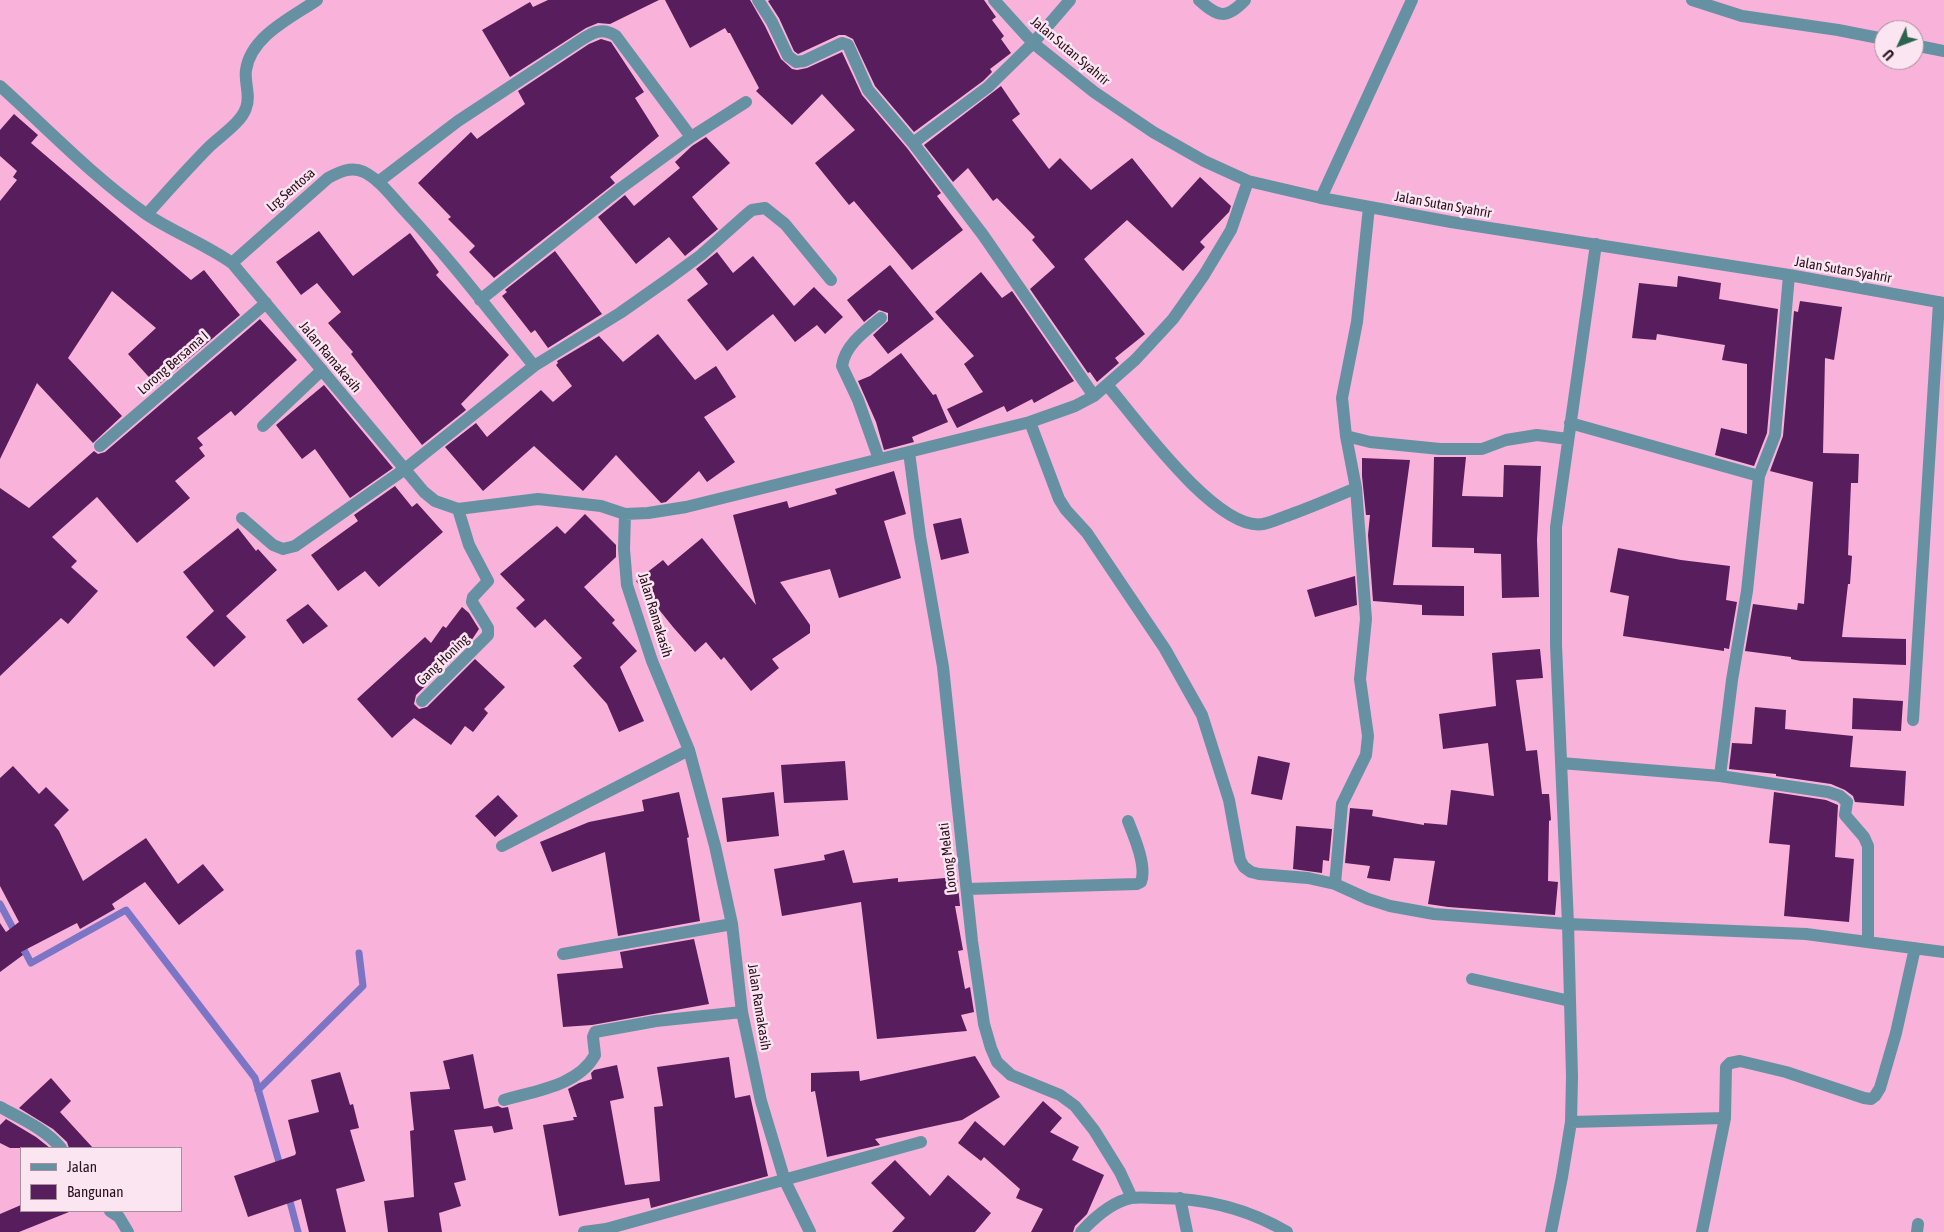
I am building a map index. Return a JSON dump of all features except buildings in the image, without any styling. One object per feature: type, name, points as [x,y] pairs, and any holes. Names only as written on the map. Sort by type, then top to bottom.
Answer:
[{"type":"street","points":[[147,214],[210,146],[231,127],[246,108],[248,94],[245,74],[248,58],[252,50],[261,39],[317,0]]},
{"type":"street","points":[[758,0],[772,22],[788,56],[796,62],[804,61],[842,44],[848,45],[868,90],[913,143],[983,235],[1094,396]]},
{"type":"street","name":"Jalan Sutan Syahrir","points":[[994,0],[1033,43],[1094,92],[1153,132],[1204,161],[1248,181],[1321,198],[1451,222],[1789,275],[1942,302]]},
{"type":"street","points":[[913,143],[988,87],[1033,43],[1070,0]]},
{"type":"street","points":[[1199,0],[1211,10],[1221,15],[1227,14],[1245,0]]},
{"type":"street","points":[[1321,198],[1412,0]]},
{"type":"street","points":[[1692,0],[1742,16],[1874,37]]},
{"type":"street","points":[[378,182],[458,121],[594,32],[604,30],[611,32],[619,40],[691,137]]},
{"type":"street","points":[[1924,47],[1944,51]]},
{"type":"street","name":"Jalan Ramakasih","points":[[0,86],[109,187],[147,214],[232,263],[424,492],[435,501],[458,509],[538,499],[601,506],[625,514],[624,549],[628,585],[652,661],[689,750],[715,846],[732,924],[742,1012],[761,1101],[785,1181],[810,1232]]},
{"type":"street","points":[[480,300],[622,188],[691,137],[746,102]]},
{"type":"street","name":"Lrg.Sentosa","points":[[232,263],[295,205],[328,178],[346,170],[354,169],[363,172],[378,182],[426,234],[534,366]]},
{"type":"street","points":[[625,514],[686,507],[1030,422],[1075,406],[1094,396],[1108,386],[1136,360],[1173,319],[1204,275],[1231,230],[1248,181]]},
{"type":"street","points":[[1335,884],[1342,804],[1366,754],[1368,736],[1360,679],[1366,619],[1356,488],[1346,436],[1342,398],[1357,322],[1369,207]]},
{"type":"street","points":[[242,518],[273,545],[283,549],[295,546],[405,469],[534,366],[620,313],[667,280],[701,255],[747,214],[759,208],[765,208],[780,218],[831,280]]},
{"type":"street","points":[[1551,1232],[1571,1122],[1572,1077],[1568,924],[1556,645],[1556,527],[1596,244]]},
{"type":"street","points":[[1720,776],[1732,680],[1747,591],[1759,476],[1775,435],[1789,275]]},
{"type":"street","points":[[1913,720],[1942,302]]},
{"type":"street","name":"Lorong Bersama I","points":[[100,446],[266,303]]},
{"type":"street","points":[[879,459],[858,400],[842,366],[846,351],[881,318]]},
{"type":"street","points":[[263,426],[322,370]]},
{"type":"street","points":[[1935,382],[1944,397]]},
{"type":"street","points":[[1108,386],[1177,468],[1203,495],[1227,514],[1262,524],[1356,488]]},
{"type":"street","points":[[1030,422],[1059,499],[1066,510],[1088,533],[1154,632],[1202,715],[1229,800],[1242,864],[1247,870],[1260,874],[1308,878],[1335,884],[1368,900],[1407,910],[1568,924],[1806,934],[1944,952]]},
{"type":"street","points":[[1570,423],[1759,476]]},
{"type":"street","points":[[1346,436],[1370,442],[1440,449],[1482,449],[1506,440],[1537,435],[1568,439]]},
{"type":"street","name":"Lorong Melati","points":[[908,452],[920,536],[943,667],[984,1024],[997,1062],[1010,1075],[1060,1095],[1075,1106],[1094,1130],[1120,1172],[1132,1198]]},
{"type":"street","name":"Gang Honing","points":[[422,700],[488,635],[488,628],[472,602],[473,598],[488,581],[468,545],[458,509]]},
{"type":"street","points":[[502,846],[689,750]]},
{"type":"street","points":[[1561,763],[1720,776],[1828,792],[1845,800],[1845,815],[1864,837],[1868,846],[1868,942]]},
{"type":"street","points":[[967,889],[1137,884],[1142,879],[1141,860],[1128,821]]},
{"type":"street","points":[[562,954],[732,924]]},
{"type":"street","points":[[1702,1232],[1724,1118],[1725,1070],[1730,1063],[1735,1061],[1786,1072],[1871,1099],[1880,1088],[1896,1033],[1915,948]]},
{"type":"street","points":[[1472,979],[1570,1001]]},
{"type":"street","points":[[504,1100],[563,1082],[584,1069],[595,1055],[593,1037],[595,1032],[656,1022],[742,1012]]},
{"type":"street","points":[[0,1107],[38,1128],[60,1147]]},
{"type":"street","points":[[1571,1122],[1724,1118]]},
{"type":"street","points":[[584,1232],[606,1231],[921,1142]]},
{"type":"street","points":[[1081,1232],[1105,1210],[1132,1198],[1180,1198],[1222,1204],[1246,1211],[1287,1232]]},
{"type":"street","points":[[1180,1198],[1187,1232]]},
{"type":"street","points":[[112,1212],[119,1217],[128,1232]]},
{"type":"waterway","points":[[0,904],[16,934]]},
{"type":"waterway","points":[[21,944],[31,963],[126,910],[255,1078],[281,1169]]},
{"type":"waterway","points":[[258,1090],[363,986],[359,953]]},
{"type":"waterway","points":[[288,1194],[298,1232]]}]
